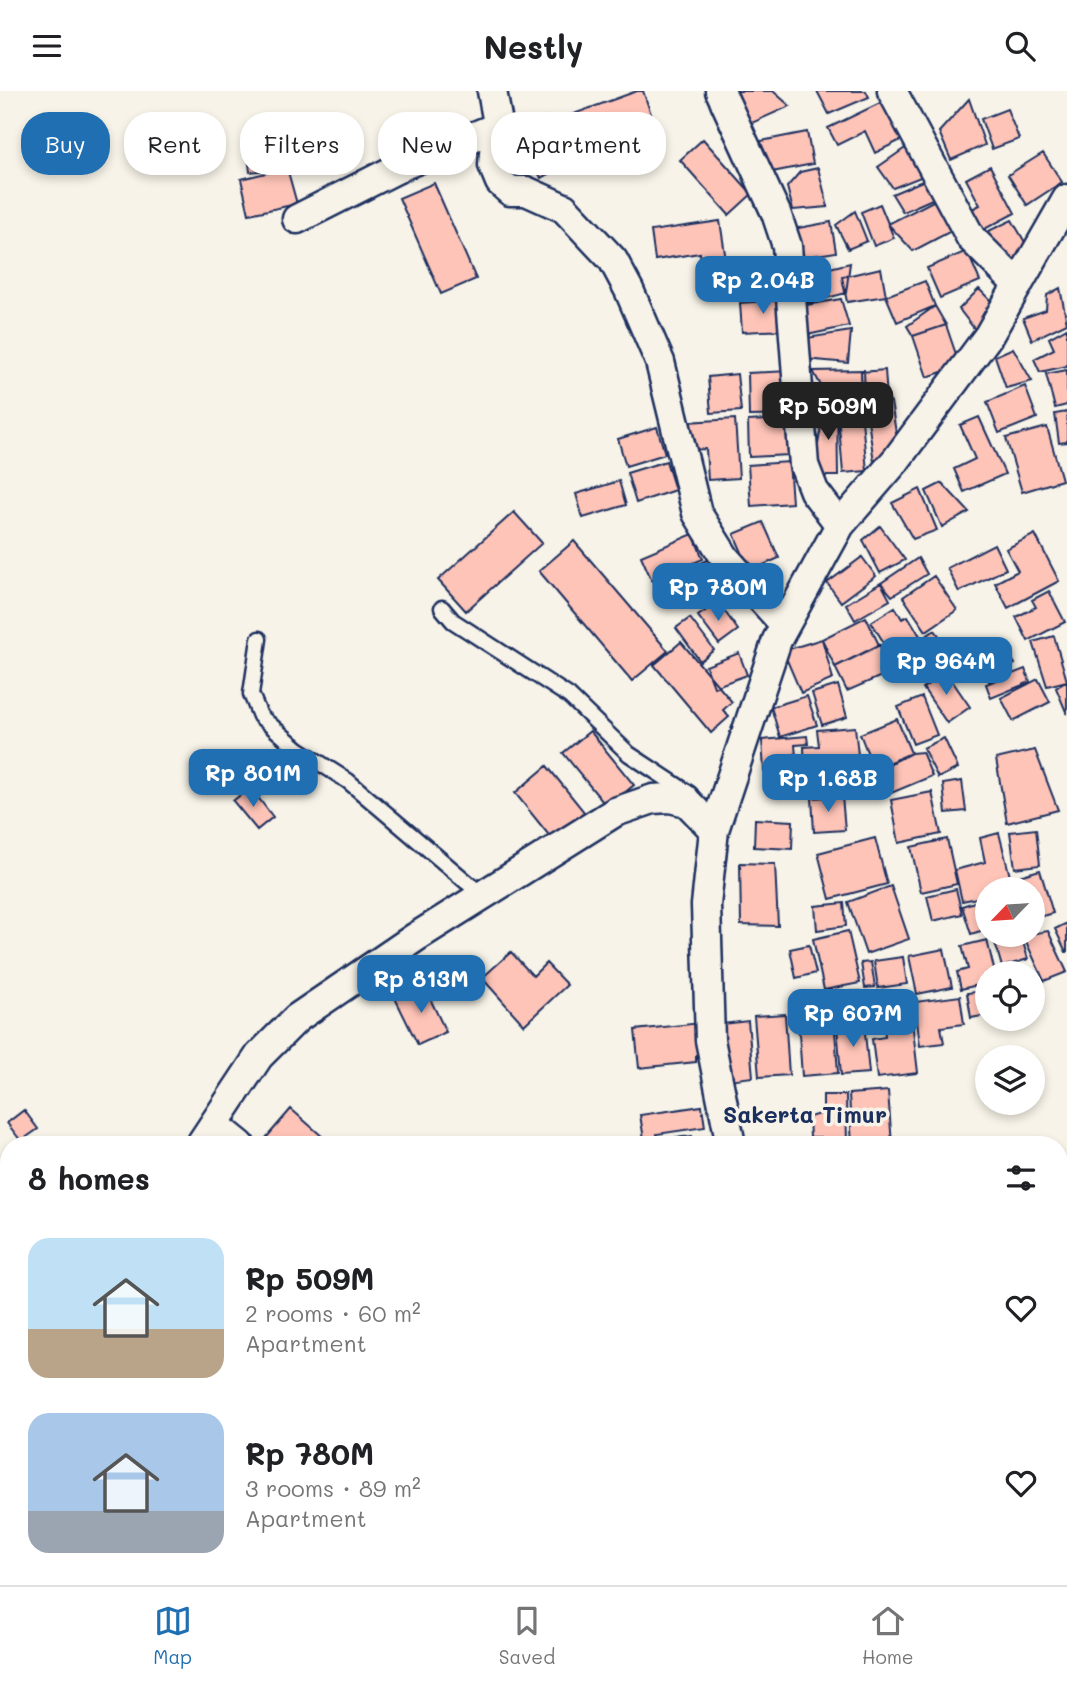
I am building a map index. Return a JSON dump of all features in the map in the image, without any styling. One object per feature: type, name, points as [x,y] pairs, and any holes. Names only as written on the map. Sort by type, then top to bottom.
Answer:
[{"type":"street","points":[[720,91],[776,213],[787,246],[804,465],[814,491],[840,525]]},
{"type":"street","points":[[892,91],[971,238],[1017,285]]},
{"type":"street","points":[[495,92],[496,112]]},
{"type":"street","points":[[296,219],[405,164],[491,129]]},
{"type":"street","points":[[498,175],[500,182],[510,191],[526,191],[565,208],[613,260],[660,362],[697,513],[725,558],[785,625]]},
{"type":"street","points":[[730,1136],[709,1040],[707,821],[785,625],[840,525],[896,460],[982,345],[1067,199]]},
{"type":"street","points":[[207,1134],[259,1056],[297,1018],[482,895],[615,811],[653,799],[670,798],[687,802],[707,821]]},
{"type":"lane","points":[[442,608],[453,621],[569,696],[640,763],[702,802],[707,821]]},
{"type":"lane","points":[[259,639],[251,694],[260,716],[298,749],[348,781],[482,895]]},
{"type":"building","points":[[643,91],[650,112],[579,112]]},
{"type":"building","points":[[732,91],[773,91],[790,106],[745,126]]},
{"type":"building","points":[[817,91],[866,91],[869,97],[829,114]]},
{"type":"building","points":[[969,99],[985,145],[951,160],[939,132]]},
{"type":"building","points":[[884,101],[903,139],[875,153],[865,131],[837,145],[828,128]]},
{"type":"building","points":[[1007,109],[1019,139],[992,149],[981,119]]},
{"type":"building","points":[[807,132],[813,164],[767,173],[761,141]]},
{"type":"building","points":[[703,139],[752,194],[729,215],[680,160]]},
{"type":"building","points":[[911,144],[923,176],[893,188],[878,167]]},
{"type":"building","points":[[1043,153],[1062,182],[1027,205],[1008,175]]},
{"type":"building","points":[[990,166],[1015,213],[977,233],[966,212],[980,205],[966,179]]},
{"type":"building","points":[[818,168],[828,207],[793,210],[787,187],[800,172]]},
{"type":"building","points":[[258,175],[289,175],[297,204],[249,214],[241,179]]},
{"type":"building","points":[[927,179],[939,196],[903,212],[892,194]]},
{"type":"building","points":[[434,183],[476,279],[441,294],[399,198]]},
{"type":"building","points":[[935,200],[951,231],[913,251],[888,224]]},
{"type":"building","points":[[880,204],[894,238],[874,246],[861,212]]},
{"type":"building","points":[[855,211],[867,241],[848,249],[836,225]]},
{"type":"building","points":[[1012,220],[1026,244],[1022,260],[1009,268],[978,236]]},
{"type":"building","points":[[720,221],[728,273],[704,277],[700,253],[655,260],[651,231]]},
{"type":"building","points":[[831,222],[836,252],[798,258],[793,229]]},
{"type":"building","points":[[967,251],[980,281],[940,298],[927,268]]},
{"type":"building","points":[[750,261],[753,295],[726,297],[724,274],[736,273],[735,262]]},
{"type":"building","points":[[850,263],[846,293],[808,303],[801,275]]},
{"type":"building","points":[[759,268],[777,268],[778,297],[759,297]]},
{"type":"building","points":[[881,268],[886,296],[847,302],[842,277]]},
{"type":"building","points":[[925,281],[935,306],[897,322],[886,296]]},
{"type":"building","points":[[1060,288],[1067,323],[1032,340],[1023,318],[1046,310],[1047,295]]},
{"type":"building","points":[[979,289],[999,309],[976,331],[959,309]]},
{"type":"building","points":[[841,299],[849,326],[807,335],[801,306]]},
{"type":"building","points":[[783,300],[785,330],[742,332],[740,303]]},
{"type":"building","points":[[935,306],[946,325],[913,336],[907,326]]},
{"type":"building","points":[[946,325],[960,366],[927,377],[913,336]]},
{"type":"building","points":[[1067,328],[1067,366],[1040,372],[1034,359],[1054,349],[1049,338]]},
{"type":"building","points":[[851,331],[848,363],[805,359],[807,338]]},
{"type":"building","points":[[1013,348],[1032,381],[1006,388],[995,356]]},
{"type":"building","points":[[864,370],[865,395],[826,395],[813,371]]},
{"type":"building","points":[[885,370],[887,398],[862,399],[861,372]]},
{"type":"building","points":[[1067,370],[1067,405],[1055,408],[1046,374]]},
{"type":"building","points":[[790,371],[792,415],[749,416],[748,373]]},
{"type":"building","points":[[737,374],[741,411],[711,413],[708,377]]},
{"type":"building","points":[[1025,386],[1037,418],[999,433],[987,402]]},
{"type":"building","points":[[826,395],[837,402],[838,476],[813,476]]},
{"type":"building","points":[[860,400],[867,471],[843,473],[837,402]]},
{"type":"building","points":[[891,402],[898,445],[889,460],[874,462],[866,406]]},
{"type":"building","points":[[1067,412],[1067,442],[1059,443],[1055,414]]},
{"type":"building","points":[[979,417],[1005,474],[964,492],[954,469],[975,459],[960,425]]},
{"type":"building","points":[[735,419],[739,478],[708,480],[706,449],[689,450],[687,422]]},
{"type":"building","points":[[789,419],[790,455],[749,457],[748,421]]},
{"type":"building","points":[[657,427],[665,454],[626,466],[618,439]]},
{"type":"building","points":[[1047,427],[1062,480],[1022,492],[1006,438]]},
{"type":"building","points":[[666,461],[675,490],[636,503],[627,473]]},
{"type":"building","points":[[789,462],[792,503],[751,506],[748,465]]},
{"type":"building","points":[[619,481],[626,505],[583,518],[576,494]]},
{"type":"building","points":[[942,483],[969,512],[942,527],[926,491]]},
{"type":"building","points":[[920,489],[937,530],[913,539],[892,503]]},
{"type":"building","points":[[514,512],[542,543],[466,611],[438,580]]},
{"type":"building","points":[[763,522],[779,558],[750,571],[734,534]]},
{"type":"building","points":[[880,526],[905,560],[880,573],[863,540]]},
{"type":"building","points":[[693,534],[703,559],[652,581],[641,556]]},
{"type":"building","points":[[1035,534],[1059,581],[1008,608],[995,583],[1018,571],[1006,549]]},
{"type":"building","points":[[574,541],[668,651],[632,681],[539,571]]},
{"type":"building","points":[[994,544],[1006,569],[959,592],[947,568]]},
{"type":"building","points":[[714,557],[730,588],[701,602],[686,570]]},
{"type":"building","points":[[862,557],[876,576],[841,602],[827,583]]},
{"type":"building","points":[[918,558],[927,574],[892,596],[881,583]]},
{"type":"building","points":[[934,576],[957,610],[926,631],[903,597]]},
{"type":"building","points":[[881,583],[890,600],[855,620],[846,604]]},
{"type":"building","points":[[1049,591],[1065,622],[1028,641],[1016,617],[1036,607],[1032,600]]},
{"type":"building","points":[[718,602],[738,630],[719,644],[698,616]]},
{"type":"building","points":[[895,607],[902,619],[908,616],[920,636],[891,654],[871,622]]},
{"type":"building","points":[[866,617],[879,645],[835,667],[822,639]]},
{"type":"building","points":[[690,618],[714,650],[700,661],[676,628]]},
{"type":"building","points":[[935,630],[956,660],[936,674],[915,644]]},
{"type":"building","points":[[1054,636],[1067,681],[1047,686],[1033,642]]},
{"type":"building","points":[[822,639],[833,679],[801,693],[783,651]]},
{"type":"building","points":[[681,642],[732,702],[723,710],[729,717],[711,733],[654,665]]},
{"type":"building","points":[[880,645],[891,672],[847,691],[835,667]]},
{"type":"building","points":[[1003,645],[1015,664],[989,681],[976,662]]},
{"type":"building","points":[[739,653],[747,675],[714,687],[706,666]]},
{"type":"building","points":[[1025,669],[1030,682],[991,698],[986,684]]},
{"type":"building","points":[[946,672],[970,707],[947,723],[923,688]]},
{"type":"building","points":[[1038,679],[1050,702],[1013,721],[1001,698]]},
{"type":"building","points":[[1067,681],[1067,714],[1056,688]]},
{"type":"building","points":[[838,685],[847,717],[822,725],[812,693]]},
{"type":"building","points":[[807,696],[817,725],[780,737],[771,707]]},
{"type":"building","points":[[922,697],[937,735],[913,744],[898,707]]},
{"type":"building","points":[[897,719],[911,753],[874,769],[860,734]]},
{"type":"building","points":[[855,727],[859,764],[805,769],[804,747],[819,746],[817,730]]},
{"type":"building","points":[[590,731],[634,785],[607,807],[563,753]]},
{"type":"building","points":[[807,736],[808,744],[795,745],[797,768],[764,771],[762,740]]},
{"type":"building","points":[[944,738],[958,768],[938,778],[923,748]]},
{"type":"building","points":[[1035,750],[1058,810],[1007,823],[996,759]]},
{"type":"building","points":[[922,752],[932,776],[884,796],[874,772],[911,753]]},
{"type":"building","points":[[547,766],[589,818],[556,844],[515,793]]},
{"type":"building","points":[[962,781],[966,811],[946,813],[943,784]]},
{"type":"building","points":[[250,787],[273,817],[257,830],[233,801]]},
{"type":"building","points":[[932,792],[941,834],[899,843],[891,800]]},
{"type":"building","points":[[842,796],[845,830],[814,832],[812,798]]},
{"type":"building","points":[[755,819],[793,821],[792,849],[754,847]]},
{"type":"building","points":[[1036,829],[1040,865],[1015,868],[1010,832]]},
{"type":"building","points":[[999,833],[1010,877],[975,877],[975,898],[962,901],[955,870],[985,862],[980,838]]},
{"type":"building","points":[[875,838],[887,884],[830,899],[818,853]]},
{"type":"building","points":[[947,839],[957,884],[921,892],[911,847]]},
{"type":"building","points":[[740,863],[775,864],[778,926],[741,925]]},
{"type":"building","points":[[1040,870],[1042,877],[1016,877]]},
{"type":"building","points":[[891,886],[909,939],[866,954],[848,902]]},
{"type":"building","points":[[1045,887],[1053,913],[1045,915]]},
{"type":"building","points":[[956,889],[962,914],[933,921],[927,896]]},
{"type":"building","points":[[975,902],[975,933],[971,934],[962,906]]},
{"type":"building","points":[[844,903],[846,926],[817,930],[815,906]]},
{"type":"building","points":[[1067,923],[1067,952],[1066,952],[1055,929]]},
{"type":"building","points":[[848,931],[860,983],[824,990],[813,939]]},
{"type":"building","points":[[1045,931],[1048,931],[1067,972],[1045,981],[1045,961],[1035,961],[1028,947],[1045,947]]},
{"type":"building","points":[[975,943],[975,947],[989,947],[992,961],[975,961],[975,986],[961,989],[957,972],[968,969],[962,946]]},
{"type":"building","points":[[809,945],[816,973],[796,978],[790,949]]},
{"type":"building","points":[[996,947],[1024,947],[1028,959],[1000,961]]},
{"type":"building","points":[[944,949],[952,987],[917,994],[909,956]]},
{"type":"building","points":[[511,952],[533,976],[546,963],[567,985],[524,1025],[482,978]]},
{"type":"building","points":[[903,957],[907,984],[878,988],[874,961]]},
{"type":"building","points":[[871,962],[875,987],[865,988],[861,963]]},
{"type":"building","points":[[423,984],[446,1032],[418,1045],[395,998]]},
{"type":"building","points":[[861,991],[863,1017],[840,1019],[839,992]]},
{"type":"building","points":[[975,992],[975,1017],[971,1018],[967,993]]},
{"type":"building","points":[[909,994],[910,1018],[873,1020],[872,995]]},
{"type":"building","points":[[960,996],[964,1024],[941,1027],[944,1043],[920,1046],[915,1002]]},
{"type":"building","points":[[833,1003],[838,1073],[802,1076],[797,1005]]},
{"type":"building","points":[[785,1014],[789,1075],[759,1077],[754,1016]]},
{"type":"building","points":[[748,1021],[753,1077],[729,1080],[723,1024]]},
{"type":"building","points":[[912,1021],[918,1073],[877,1078],[872,1039],[885,1037],[884,1024]]},
{"type":"building","points":[[701,1023],[705,1054],[696,1055],[696,1062],[639,1068],[635,1030]]},
{"type":"building","points":[[864,1023],[869,1073],[841,1075],[837,1025]]},
{"type":"building","points":[[888,1091],[891,1136],[851,1136],[849,1094]]},
{"type":"building","points":[[823,1095],[846,1095],[847,1136],[810,1136],[809,1117],[823,1113]]},
{"type":"building","points":[[702,1106],[705,1127],[644,1136],[640,1115]]},
{"type":"building","points":[[291,1109],[322,1136],[268,1136]]},
{"type":"building","points":[[24,1110],[38,1129],[28,1136],[17,1136],[7,1123]]},
{"type":"district","name":"Sakerta Timur","points":[[805,1114]]}]
